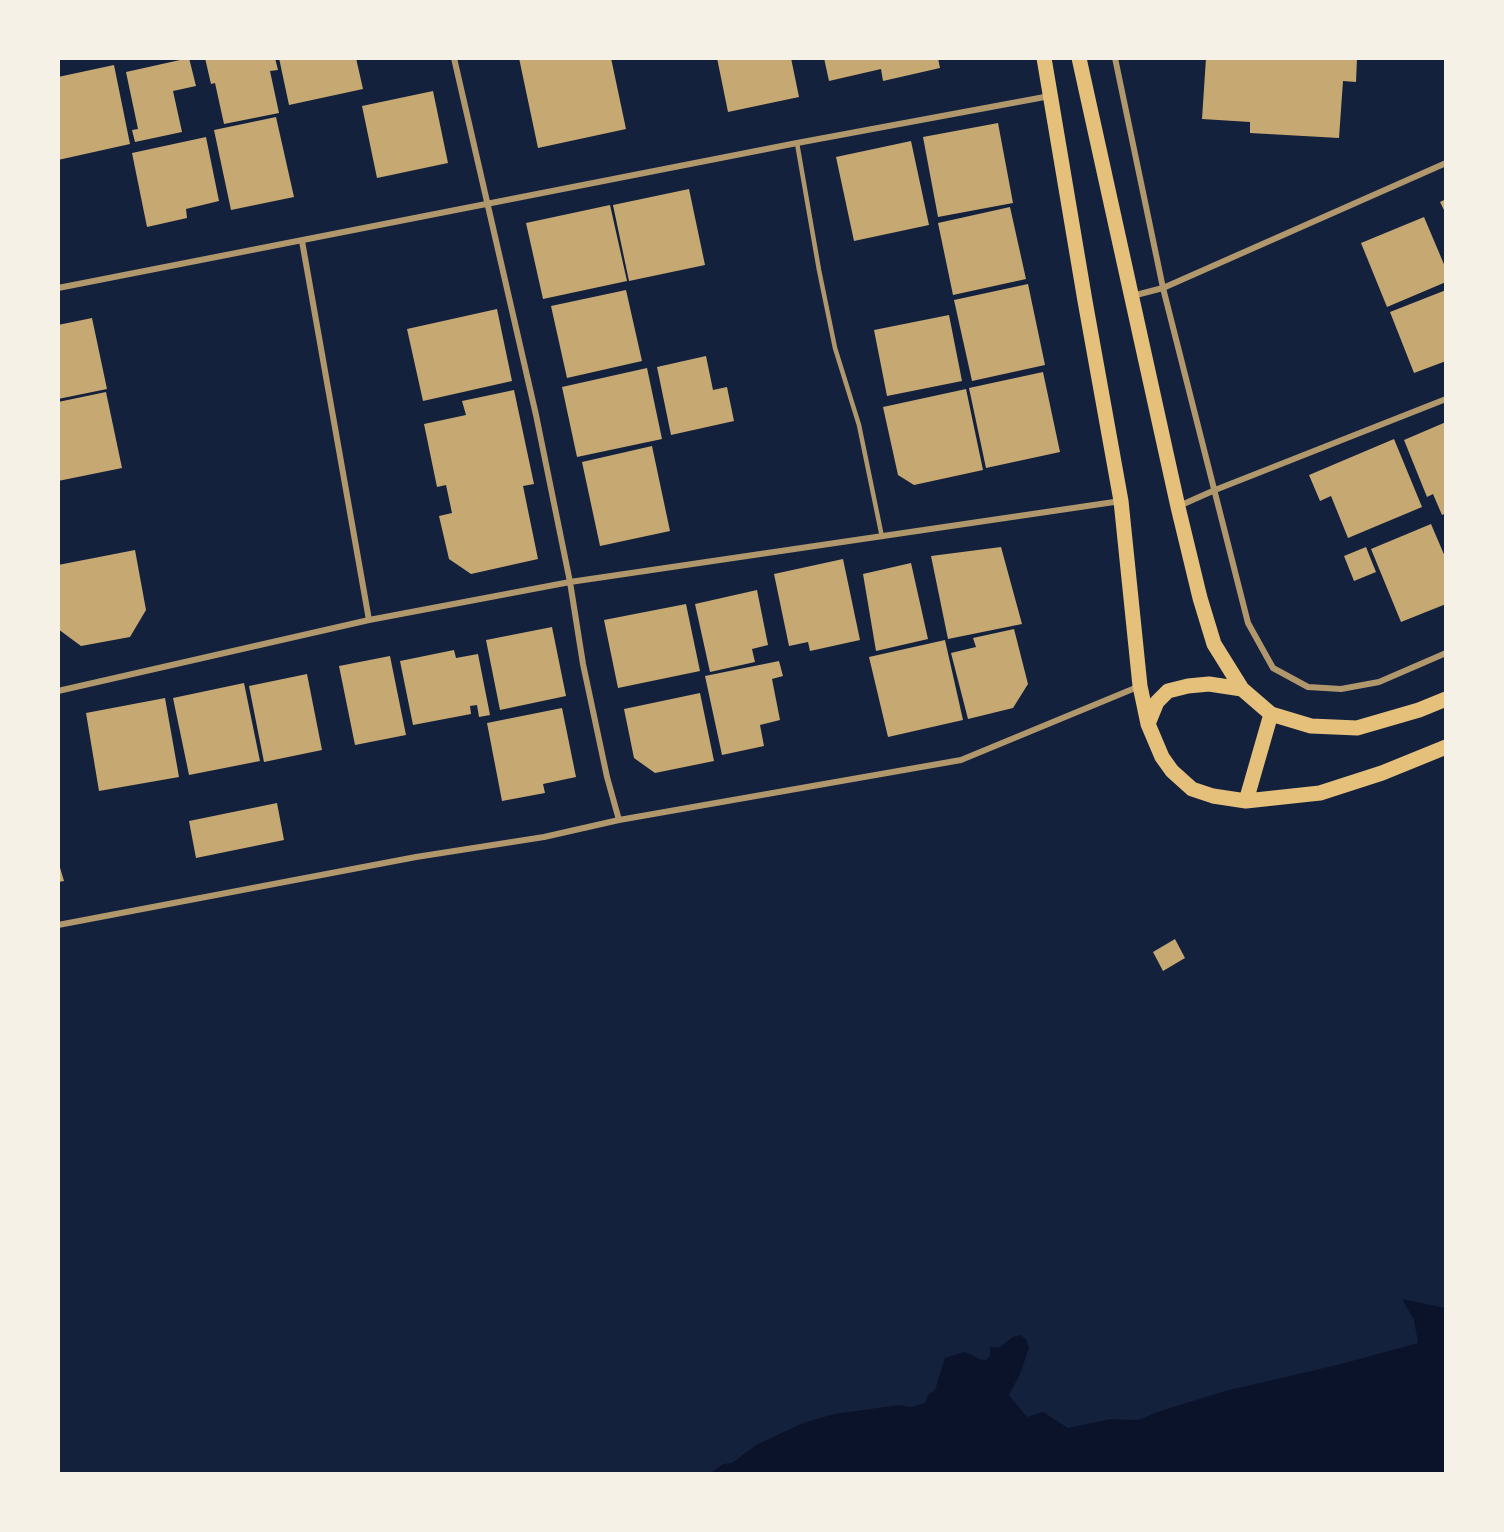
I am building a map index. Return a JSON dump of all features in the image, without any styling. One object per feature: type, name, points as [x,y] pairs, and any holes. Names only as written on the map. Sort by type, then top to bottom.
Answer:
[{"type":"main road","points":[[1044,58],[1121,501],[1140,686],[1148,724],[1162,757],[1192,789],[1213,796],[1246,801],[1320,793],[1382,773],[1446,747]]},
{"type":"main road","points":[[1079,58],[1178,507],[1200,598],[1214,644],[1242,689],[1271,714],[1311,726],[1357,728],[1419,710],[1446,699]]},
{"type":"main road","points":[[1148,724],[1157,702],[1168,691],[1209,684],[1242,689]]},
{"type":"main road","points":[[1246,801],[1271,714]]},
{"type":"street","points":[[453,58],[536,416],[570,582],[583,664],[607,777],[619,820]]},
{"type":"street","points":[[1114,58],[1163,288],[1248,622],[1273,668],[1308,687],[1341,689],[1379,682],[1446,653]]},
{"type":"street","points":[[58,288],[797,142],[1050,96]]},
{"type":"street","points":[[1131,297],[1163,288],[1446,163]]},
{"type":"street","points":[[302,241],[369,620]]},
{"type":"street","points":[[1178,507],[1215,490],[1446,399]]},
{"type":"street","points":[[58,691],[369,620],[570,582],[1121,501]]},
{"type":"street","points":[[58,925],[416,857],[543,837],[619,820],[961,760],[1140,686]]},
{"type":"lane","points":[[797,142],[819,270],[836,348],[859,425],[882,537]]},
{"type":"water","points":[[1402,1299],[1445,1308],[1445,1473],[711,1473],[723,1464],[732,1463],[756,1445],[803,1423],[834,1414],[899,1405],[911,1407],[925,1403],[928,1395],[935,1390],[945,1358],[964,1352],[986,1360],[990,1356],[990,1347],[1000,1347],[1013,1337],[1020,1335],[1026,1339],[1029,1348],[1020,1374],[1009,1395],[1027,1417],[1043,1412],[1068,1428],[1111,1419],[1138,1420],[1225,1391],[1337,1365],[1418,1343],[1414,1320]]},
{"type":"building","points":[[189,58],[196,86],[173,91],[182,132],[135,142],[132,130],[138,129],[126,72]]},
{"type":"building","points":[[205,58],[275,58],[278,70],[270,71],[279,113],[224,124],[215,83],[211,84]]},
{"type":"building","points":[[279,58],[356,58],[363,89],[289,105]]},
{"type":"building","points":[[519,58],[611,58],[626,129],[538,148]]},
{"type":"building","points":[[717,58],[791,58],[799,97],[728,112]]},
{"type":"building","points":[[824,58],[938,58],[940,68],[883,81],[881,69],[829,81]]},
{"type":"building","points":[[1206,58],[1357,58],[1356,82],[1343,81],[1339,138],[1250,133],[1250,122],[1202,119]]},
{"type":"building","points":[[114,65],[130,144],[58,160],[58,77]]},
{"type":"building","points":[[433,91],[448,163],[377,178],[362,106]]},
{"type":"building","points":[[276,117],[294,197],[231,210],[214,130]]},
{"type":"building","points":[[998,123],[1013,203],[938,217],[923,137]]},
{"type":"building","points":[[206,137],[219,201],[186,209],[187,218],[147,227],[132,153]]},
{"type":"building","points":[[911,141],[929,225],[854,241],[836,157]]},
{"type":"building","points":[[689,189],[705,265],[629,281],[613,205]]},
{"type":"building","points":[[1446,199],[1446,214],[1440,202]]},
{"type":"building","points":[[610,205],[627,281],[543,299],[526,223]]},
{"type":"building","points":[[1010,207],[1026,279],[953,295],[938,223]]},
{"type":"building","points":[[1424,217],[1446,269],[1446,282],[1387,307],[1361,243]]},
{"type":"building","points":[[1028,284],[1045,365],[972,381],[954,300]]},
{"type":"building","points":[[626,290],[642,361],[567,378],[551,306]]},
{"type":"building","points":[[1446,290],[1446,361],[1414,373],[1390,312]]},
{"type":"building","points":[[497,309],[512,381],[423,401],[407,329]]},
{"type":"building","points":[[949,315],[962,381],[887,396],[874,330]]},
{"type":"building","points":[[92,318],[107,389],[58,399],[58,325]]},
{"type":"building","points":[[706,356],[713,390],[727,387],[734,421],[671,435],[657,367]]},
{"type":"building","points":[[647,368],[662,439],[577,457],[562,387]]},
{"type":"building","points":[[1043,372],[1060,452],[986,468],[969,388]]},
{"type":"building","points":[[966,389],[983,470],[914,485],[898,475],[883,407]]},
{"type":"building","points":[[514,390],[534,484],[523,486],[538,559],[471,574],[449,559],[439,516],[452,513],[446,485],[437,487],[424,424],[466,415],[462,401]]},
{"type":"building","points":[[106,392],[122,468],[58,481],[58,402]]},
{"type":"building","points":[[1446,422],[1446,513],[1442,515],[1433,494],[1427,497],[1404,440]]},
{"type":"building","points":[[1394,439],[1422,507],[1348,538],[1331,496],[1320,501],[1309,475]]},
{"type":"building","points":[[652,446],[670,531],[600,546],[582,462]]},
{"type":"building","points":[[1431,524],[1446,559],[1446,604],[1401,622],[1371,549]]},
{"type":"building","points":[[1001,547],[1022,624],[948,639],[931,556]]},
{"type":"building","points":[[1366,547],[1376,572],[1354,581],[1344,556]]},
{"type":"building","points":[[135,550],[146,610],[130,637],[81,646],[58,629],[58,565]]},
{"type":"building","points":[[843,559],[860,640],[810,651],[808,642],[789,646],[774,574]]},
{"type":"building","points":[[911,563],[928,639],[876,651],[863,574]]},
{"type":"building","points":[[757,590],[768,645],[752,649],[755,662],[710,672],[695,604]]},
{"type":"building","points":[[686,604],[700,671],[618,688],[604,620]]},
{"type":"building","points":[[552,627],[566,696],[500,710],[486,640]]},
{"type":"building","points":[[1014,629],[1028,684],[1013,708],[968,719],[951,653],[976,647],[973,638]]},
{"type":"building","points":[[945,640],[963,720],[888,737],[869,657]]},
{"type":"building","points":[[454,650],[456,658],[478,654],[490,715],[479,717],[477,705],[470,706],[471,714],[413,725],[400,661]]},
{"type":"building","points":[[390,656],[406,735],[355,745],[339,666]]},
{"type":"building","points":[[779,661],[783,676],[772,679],[780,720],[760,725],[764,746],[722,755],[705,676]]},
{"type":"building","points":[[307,674],[322,750],[264,762],[249,686]]},
{"type":"building","points":[[244,683],[260,761],[189,775],[173,698]]},
{"type":"building","points":[[700,693],[714,761],[655,773],[634,758],[624,709]]},
{"type":"building","points":[[165,698],[179,777],[99,791],[86,713]]},
{"type":"building","points":[[562,708],[576,777],[543,784],[545,793],[502,801],[487,723]]},
{"type":"building","points":[[277,803],[284,840],[196,858],[189,821]]},
{"type":"building","points":[[58,861],[64,881],[58,882]]},
{"type":"building","points":[[1175,939],[1185,958],[1163,971],[1153,952]]}]
